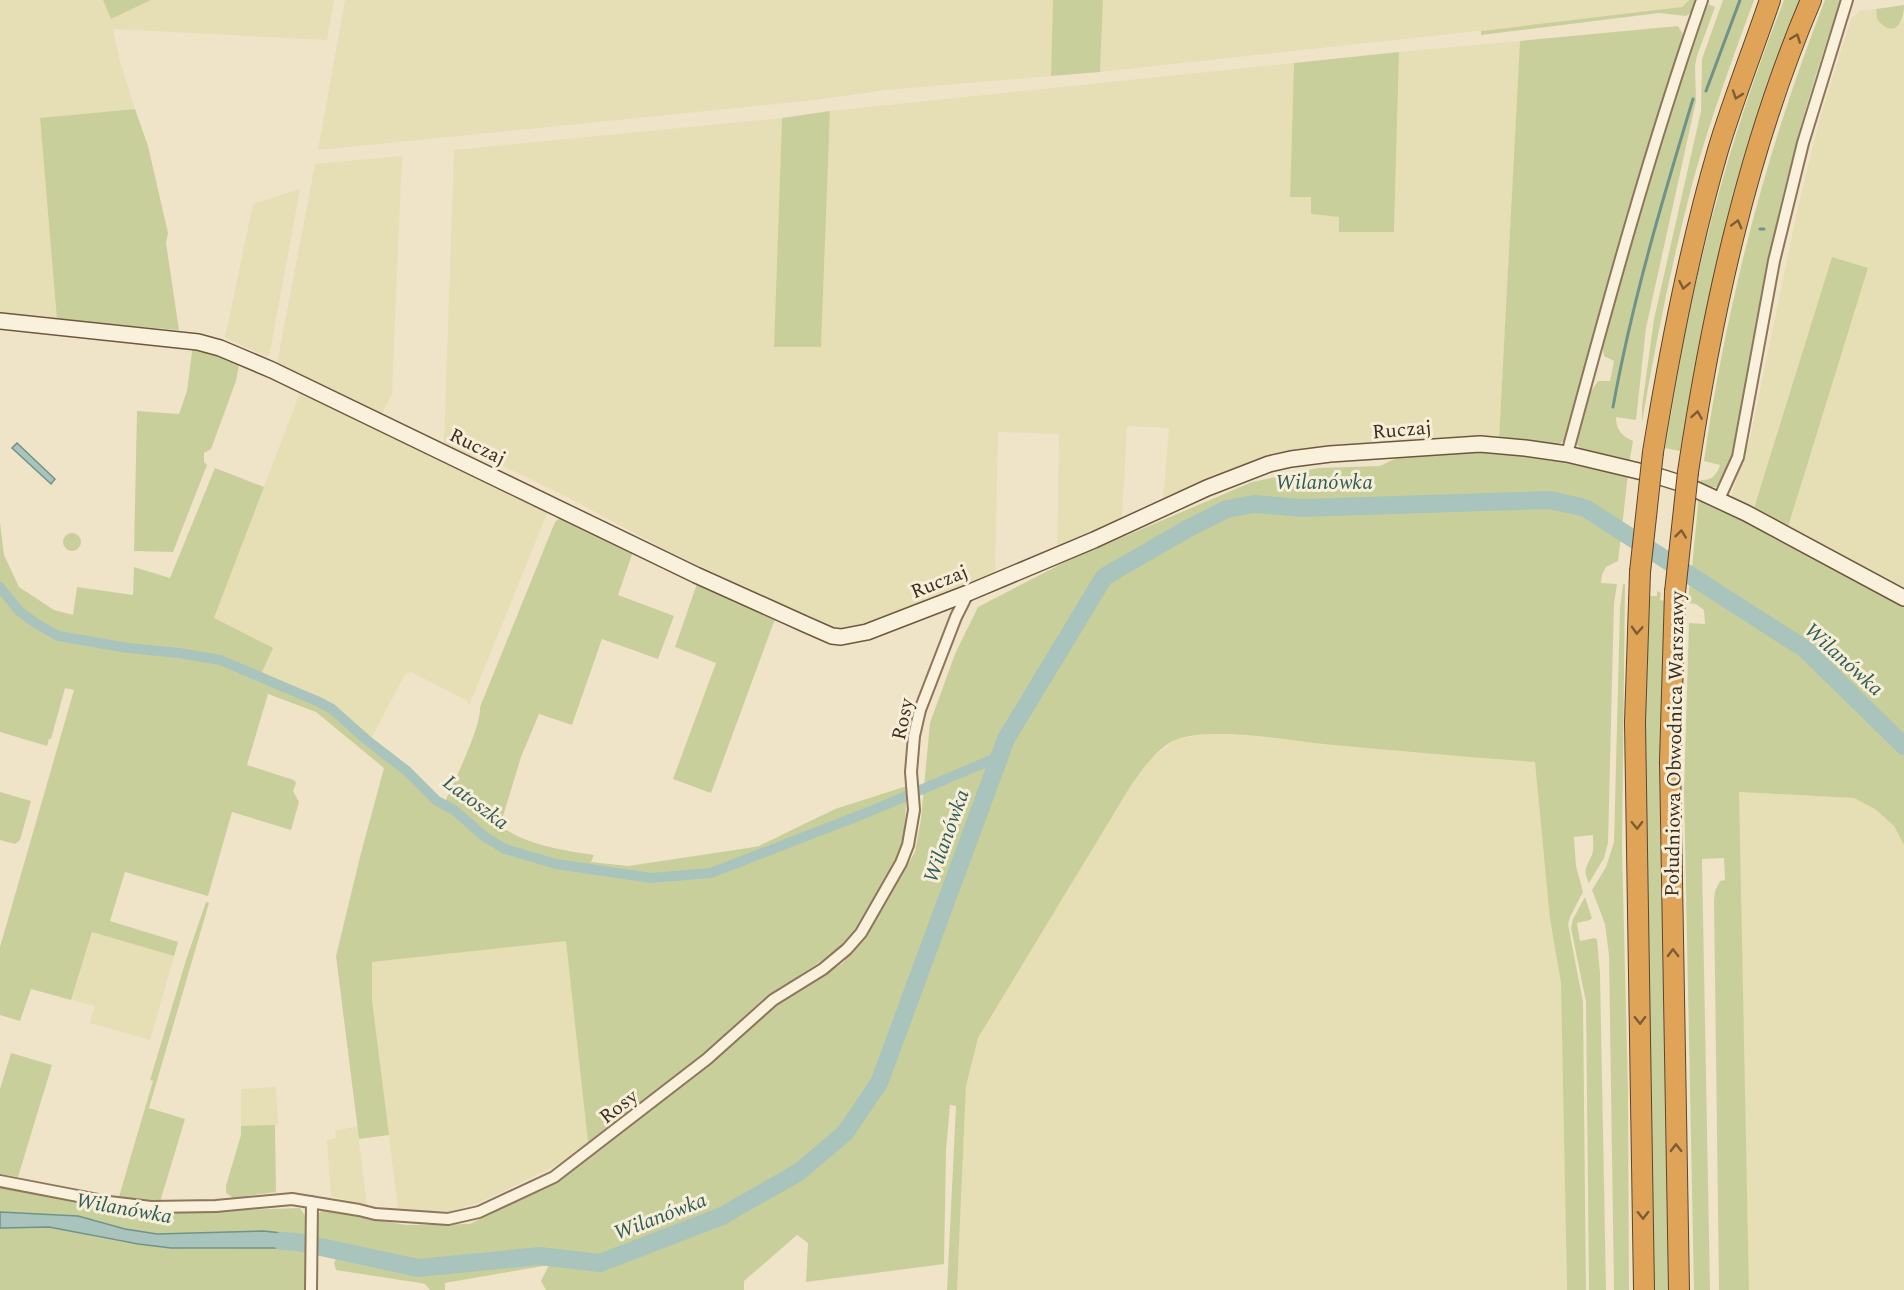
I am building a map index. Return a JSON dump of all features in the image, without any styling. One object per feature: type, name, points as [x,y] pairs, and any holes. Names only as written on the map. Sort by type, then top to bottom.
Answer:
[{"type":"highway","name":"Południowa Obwodnica Warszawy","points":[[1644,1290],[1635,722],[1640,572],[1653,452],[1674,330],[1719,147],[1770,0]]},
{"type":"highway","name":"Południowa Obwodnica Warszawy","points":[[1679,1290],[1670,761],[1675,592],[1688,472],[1705,366],[1722,283],[1764,129],[1785,66],[1811,0]]},
{"type":"street","points":[[1567,454],[1653,149],[1702,0]]},
{"type":"street","points":[[1719,499],[1738,457],[1774,261],[1803,143],[1847,0]]},
{"type":"street","name":"Ruczaj","points":[[0,321],[175,338],[220,348],[304,385],[696,574],[832,636],[841,637],[867,632],[968,593],[1094,540],[1207,488],[1269,464],[1330,454],[1480,444],[1516,446],[1567,454],[1651,474],[1686,485],[1719,499],[1904,598]]},
{"type":"street","name":"Rosy","points":[[0,1181],[109,1202],[151,1207],[216,1206],[292,1199],[375,1214],[448,1219],[479,1212],[554,1177],[707,1059],[773,1000],[823,969],[847,949],[861,933],[902,863],[908,845],[914,810],[911,772],[914,736],[920,710],[956,617],[968,593]]},
{"type":"street","points":[[311,1290],[312,1202]]},
{"type":"shaded area","points":[[0,0],[103,0],[111,19],[151,0],[334,0],[327,40],[113,29],[119,58],[135,109],[40,118],[57,320],[0,314]]},
{"type":"shaded area","points":[[345,0],[1053,0],[1051,76],[886,90],[815,100],[318,150]]},
{"type":"shaded area","points":[[1103,0],[1689,0],[1682,7],[1606,17],[1100,72]]},
{"type":"shaded area","points":[[1876,9],[1877,20],[1897,27],[1904,19],[1904,589],[1788,527],[1868,268],[1832,257],[1754,508],[1731,497],[1751,434],[1798,207],[1820,118],[1851,19],[1861,10]]},
{"type":"shaded area","points":[[1520,41],[1499,439],[1386,443],[1280,455],[1163,500],[1169,428],[1127,426],[1122,519],[1057,550],[1059,434],[998,432],[995,574],[893,617],[843,633],[668,551],[567,497],[476,453],[476,458],[444,443],[454,150],[782,118],[774,346],[821,347],[830,111],[1294,63],[1290,197],[1311,197],[1311,214],[1339,217],[1339,231],[1394,232],[1399,52]]},
{"type":"shaded area","points":[[402,156],[392,394],[382,414],[277,364],[315,164]]},
{"type":"shaded area","points":[[300,189],[268,357],[225,338],[253,204]]},
{"type":"shaded area","points":[[301,390],[548,511],[469,706],[468,701],[411,672],[405,674],[371,739],[327,702],[292,688],[262,672],[214,618]]},
{"type":"shaded area","points":[[1208,734],[1535,762],[1545,842],[1550,919],[1561,983],[1567,1290],[957,1290],[966,1086],[978,1038],[1130,787],[1151,758],[1177,739]]},
{"type":"shaded area","points":[[1738,792],[1854,798],[1875,809],[1894,826],[1904,845],[1904,1290],[1749,1290]]},
{"type":"shaded area","points":[[92,932],[174,956],[150,1040],[90,1023],[95,1006],[71,1000]]},
{"type":"shaded area","points":[[567,940],[588,1142],[557,1165],[481,1202],[442,1214],[398,1209],[372,1000],[372,962]]},
{"type":"shaded area","points":[[276,1087],[278,1125],[241,1126],[241,1089]]},
{"type":"shaded area","points":[[357,1126],[367,1205],[331,1196],[327,1140],[336,1138],[335,1131]]},
{"type":"green space","points":[[103,0],[151,0],[111,19]]},
{"type":"green space","points":[[1053,0],[1103,0],[1100,72],[1051,76]]},
{"type":"green space","points":[[1689,0],[1697,0],[1693,11],[1686,16],[1659,13],[1481,35],[1481,31],[1682,7]]},
{"type":"green space","points":[[1723,0],[1754,0],[1714,113],[1693,181],[1665,301],[1642,422],[1642,406],[1654,319],[1701,111],[1702,59]]},
{"type":"green space","points":[[1784,0],[1801,0],[1777,62],[1727,221],[1708,302],[1680,451],[1665,448],[1691,307],[1713,214],[1745,106]]},
{"type":"green space","points":[[1825,0],[1841,0],[1806,107],[1778,216],[1749,359],[1733,457],[1722,483],[1714,487],[1700,485],[1701,480],[1713,477],[1720,465],[1704,461],[1724,344],[1751,227],[1785,112]]},
{"type":"green space","points":[[1708,4],[1715,7],[1695,66],[1696,101],[1646,328],[1636,420],[1616,417],[1620,432],[1633,441],[1629,464],[1583,452],[1576,443],[1589,394],[1598,381],[1610,381],[1614,361],[1604,356],[1602,344],[1653,164],[1704,6],[1707,7]]},
{"type":"green space","points":[[1904,5],[1900,23],[1893,29],[1883,25],[1877,19],[1876,9]]},
{"type":"green space","points":[[1678,26],[1684,36],[1683,41],[1567,436],[1557,445],[1499,439],[1520,41]]},
{"type":"green space","points":[[1399,52],[1394,232],[1339,232],[1339,217],[1311,214],[1311,197],[1290,197],[1294,63]]},
{"type":"green space","points":[[135,109],[148,146],[168,233],[166,243],[179,330],[57,320],[40,118]]},
{"type":"green space","points":[[830,111],[821,347],[774,347],[782,118]]},
{"type":"green space","points":[[1832,257],[1868,268],[1788,527],[1754,508]]},
{"type":"green space","points":[[193,344],[231,356],[239,365],[236,381],[211,449],[204,453],[204,462],[207,465],[173,552],[134,551],[137,411],[179,414],[187,391]]},
{"type":"green space","points":[[1484,450],[1564,458],[1628,473],[1622,528],[1585,505],[1572,500],[1551,496],[1482,499],[1482,507],[1542,504],[1565,507],[1582,514],[1621,537],[1618,561],[1606,567],[1601,583],[1617,584],[1614,604],[1608,843],[1604,858],[1589,883],[1586,872],[1593,853],[1593,835],[1574,837],[1576,866],[1583,892],[1568,924],[1583,1002],[1586,1290],[1567,1290],[1561,983],[1550,919],[1535,762],[1230,734],[1210,734],[1178,739],[1164,747],[1145,766],[978,1038],[966,1086],[957,1290],[947,1290],[956,1106],[950,1105],[946,1151],[944,1264],[806,1282],[808,1243],[797,1235],[744,1281],[744,1290],[546,1290],[541,1281],[549,1265],[445,1283],[445,1290],[430,1290],[425,1284],[336,1270],[334,1263],[336,1258],[316,1255],[318,1214],[323,1210],[406,1225],[470,1224],[559,1179],[710,1063],[777,1005],[843,963],[869,930],[915,852],[921,819],[930,723],[955,654],[978,607],[1067,561],[1252,482],[1318,468],[1380,466],[1399,457]]},
{"type":"green space","points":[[215,468],[264,487],[214,618],[273,648],[262,672],[292,688],[327,702],[445,802],[472,741],[480,707],[555,522],[563,516],[634,549],[618,595],[674,616],[658,659],[602,639],[572,725],[539,714],[521,757],[500,826],[533,842],[557,849],[594,855],[591,862],[628,866],[759,846],[835,809],[907,786],[904,837],[894,865],[857,931],[845,945],[770,995],[706,1054],[588,1142],[566,941],[372,962],[372,1000],[389,1135],[359,1139],[336,956],[384,768],[316,712],[268,694],[247,765],[294,780],[296,783],[293,791],[299,802],[291,830],[232,812],[208,896],[125,872],[110,921],[178,942],[174,956],[92,932],[71,1000],[31,989],[20,1021],[0,1015],[0,947],[74,690],[65,688],[47,746],[0,732],[0,522],[4,555],[19,587],[54,610],[73,615],[77,587],[133,595],[134,567],[170,578]]},
{"type":"green space","points":[[1699,494],[1904,604],[1904,845],[1894,826],[1875,809],[1854,798],[1739,792],[1749,1290],[1719,1290],[1714,900],[1720,881],[1725,880],[1724,858],[1702,859],[1710,1290],[1694,1290],[1684,791],[1689,623],[1705,624],[1704,610],[1696,604],[1688,603],[1690,579],[1728,603],[1730,596],[1692,568]]},
{"type":"green space","points":[[72,533],[78,536],[81,542],[78,548],[72,551],[66,548],[63,542],[66,536]]},
{"type":"green space","points":[[698,581],[775,619],[711,793],[673,779],[716,663],[675,647]]},
{"type":"green space","points":[[1623,584],[1625,584],[1622,849],[1628,1091],[1629,1290],[1614,1290],[1609,955],[1605,924],[1592,890],[1606,867],[1614,842],[1620,608]]},
{"type":"green space","points":[[1657,591],[1661,593],[1660,600],[1666,601],[1660,765],[1669,1290],[1653,1290],[1644,756],[1650,596],[1657,596]]},
{"type":"green space","points":[[0,792],[31,801],[20,840],[15,844],[0,840]]},
{"type":"green space","points":[[1585,897],[1592,918],[1577,923],[1580,941],[1595,938],[1597,940],[1600,973],[1606,1290],[1589,1290],[1586,1002],[1571,928],[1573,919]]},
{"type":"green space","points":[[206,902],[209,903],[149,1108],[185,1119],[160,1202],[118,1200],[153,1081],[150,1080]]},
{"type":"green space","points":[[11,1053],[52,1065],[18,1177],[0,1174],[0,1089]]},
{"type":"green space","points":[[275,1125],[276,1192],[233,1198],[226,1193],[226,1186],[241,1135],[241,1126]]},
{"type":"green space","points":[[0,1186],[202,1211],[300,1208],[306,1217],[306,1236],[264,1231],[157,1234],[0,1212]]},
{"type":"green space","points":[[49,1227],[157,1247],[306,1250],[305,1290],[0,1290],[0,1228]]},
{"type":"water","points":[[17,443],[55,479],[51,484],[12,448]]},
{"type":"water","points":[[0,1212],[78,1216],[125,1229],[157,1234],[264,1231],[306,1236],[306,1250],[171,1248],[49,1227],[0,1228]]},
{"type":"waterway","points":[[1706,91],[1740,0]]},
{"type":"waterway","points":[[1613,407],[1638,290],[1693,99]]},
{"type":"waterway","name":"Wilanówka","points":[[281,1241],[298,1242],[418,1268],[540,1256],[600,1263],[722,1216],[799,1172],[845,1133],[879,1083],[1006,739],[1104,577],[1187,529],[1227,509],[1254,504],[1302,508],[1550,500],[1585,508],[1805,649],[1904,746]]},
{"type":"waterway","name":"Latoszka","points":[[0,587],[19,611],[58,636],[220,660],[317,701],[332,709],[407,771],[437,801],[454,810],[485,837],[505,849],[556,864],[651,878],[711,873],[871,811],[998,757]]}]
